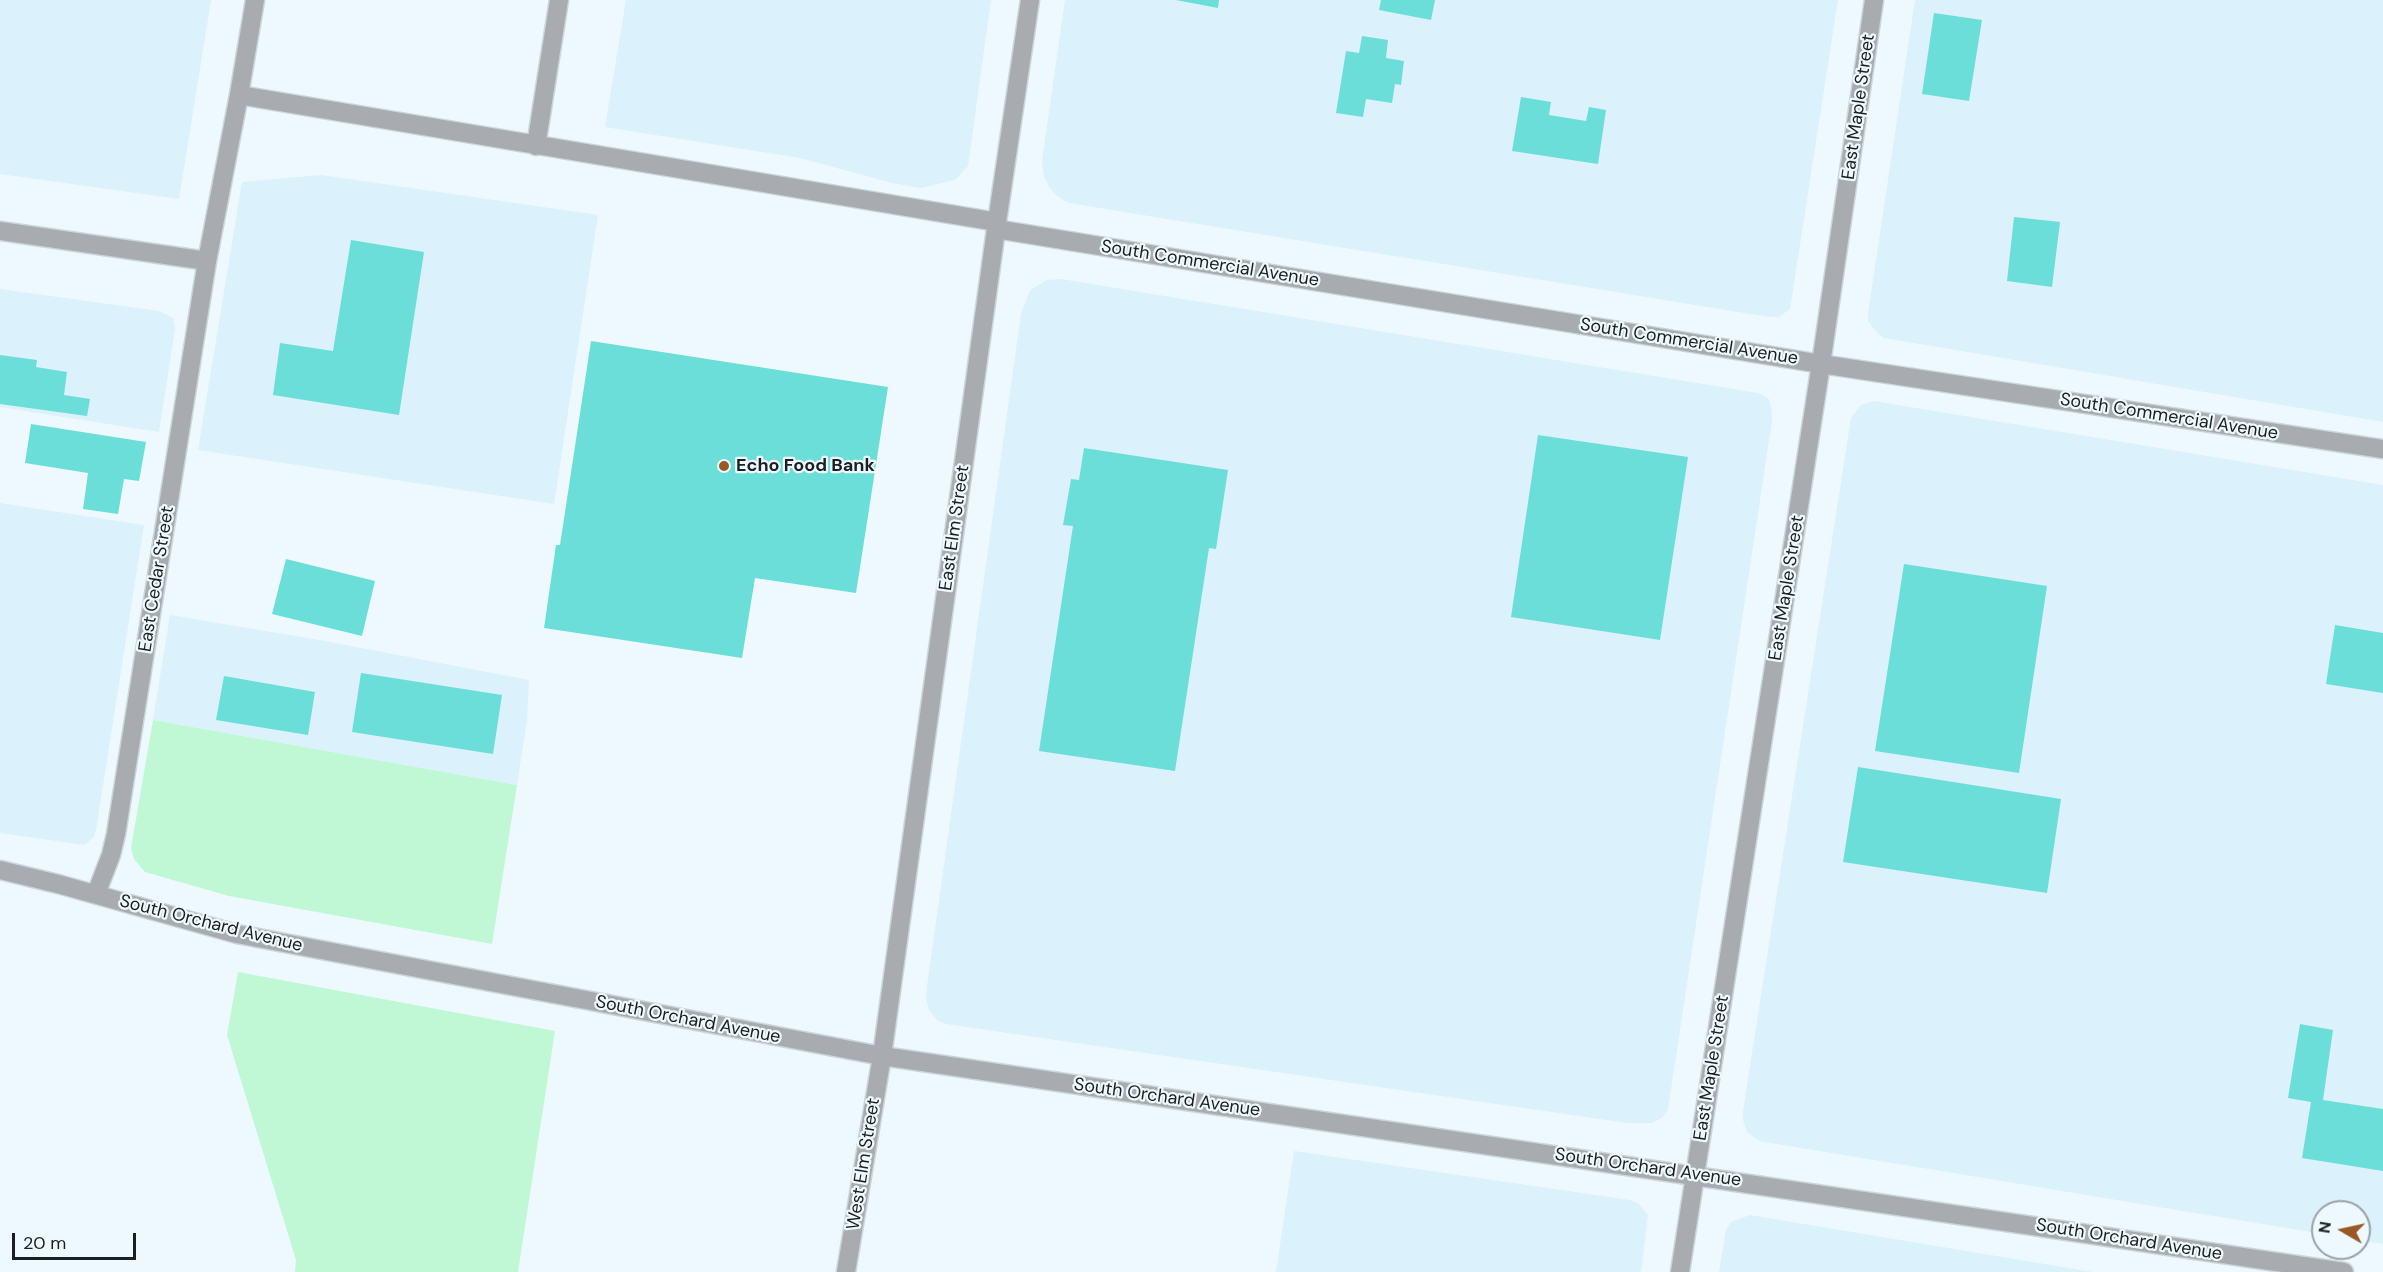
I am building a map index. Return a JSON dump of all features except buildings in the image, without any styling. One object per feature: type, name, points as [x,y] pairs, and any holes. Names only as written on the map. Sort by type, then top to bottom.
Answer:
[{"type":"street","name":"East Cedar Street","points":[[96,894],[111,855],[116,834],[207,261],[255,0]]},
{"type":"street","points":[[536,146],[559,0]]},
{"type":"street","name":"East Elm Street","points":[[882,1056],[1030,0]]},
{"type":"street","name":"East Maple Street","points":[[1680,1272],[1821,364],[1874,0]]},
{"type":"street","name":"South Commercial Avenue","points":[[239,95],[997,226],[1821,364],[2383,449]]},
{"type":"street","points":[[0,231],[207,261]]},
{"type":"street","name":"South Orchard Avenue","points":[[0,870],[96,894],[237,934],[882,1056],[2344,1272]]},
{"type":"street","name":"West Elm Street","points":[[846,1272],[882,1056]]},
{"type":"shaded area","points":[[0,0],[211,0],[179,199],[0,174]]},
{"type":"shaded area","points":[[626,0],[991,0],[968,166],[955,180],[921,188],[892,183],[800,158],[605,127]]},
{"type":"shaded area","points":[[1065,0],[1838,0],[1790,309],[1779,317],[1769,317],[1069,203],[1058,197],[1049,187],[1044,176],[1042,161]]},
{"type":"shaded area","points":[[1915,0],[2383,0],[2383,422],[1884,338],[1878,334],[1868,321],[1868,313]]},
{"type":"shaded area","points":[[321,175],[598,215],[554,504],[198,450],[242,182]]},
{"type":"shaded area","points":[[1061,279],[1758,393],[1769,399],[1772,421],[1668,1109],[1662,1118],[1652,1123],[1627,1123],[946,1024],[938,1021],[929,1010],[926,998],[927,986],[1021,314],[1030,290],[1047,280]]},
{"type":"shaded area","points":[[0,289],[159,311],[173,318],[175,329],[159,432],[0,407]]},
{"type":"shaded area","points":[[1874,401],[2383,485],[2383,1244],[2371,1242],[2371,1200],[2311,1200],[2311,1232],[1759,1141],[1747,1132],[1743,1111],[1851,418],[1861,405]]},
{"type":"shaded area","points":[[0,503],[144,525],[96,830],[94,837],[84,845],[0,833]]},
{"type":"shaded area","points":[[170,615],[325,641],[529,680],[527,719],[517,785],[153,720]]},
{"type":"shaded area","points":[[1294,1151],[1630,1200],[1638,1203],[1648,1215],[1641,1272],[1276,1272]]},
{"type":"shaded area","points":[[1750,1215],[2093,1272],[1719,1272],[1726,1230],[1731,1222]]},
{"type":"green space","points":[[153,720],[517,785],[492,944],[229,896],[145,872],[134,859],[131,848]]},
{"type":"green space","points":[[238,972],[555,1031],[518,1272],[295,1272],[296,1260],[227,1035]]},
{"type":"place","name":"Echo Food Bank","points":[[724,466]]}]
